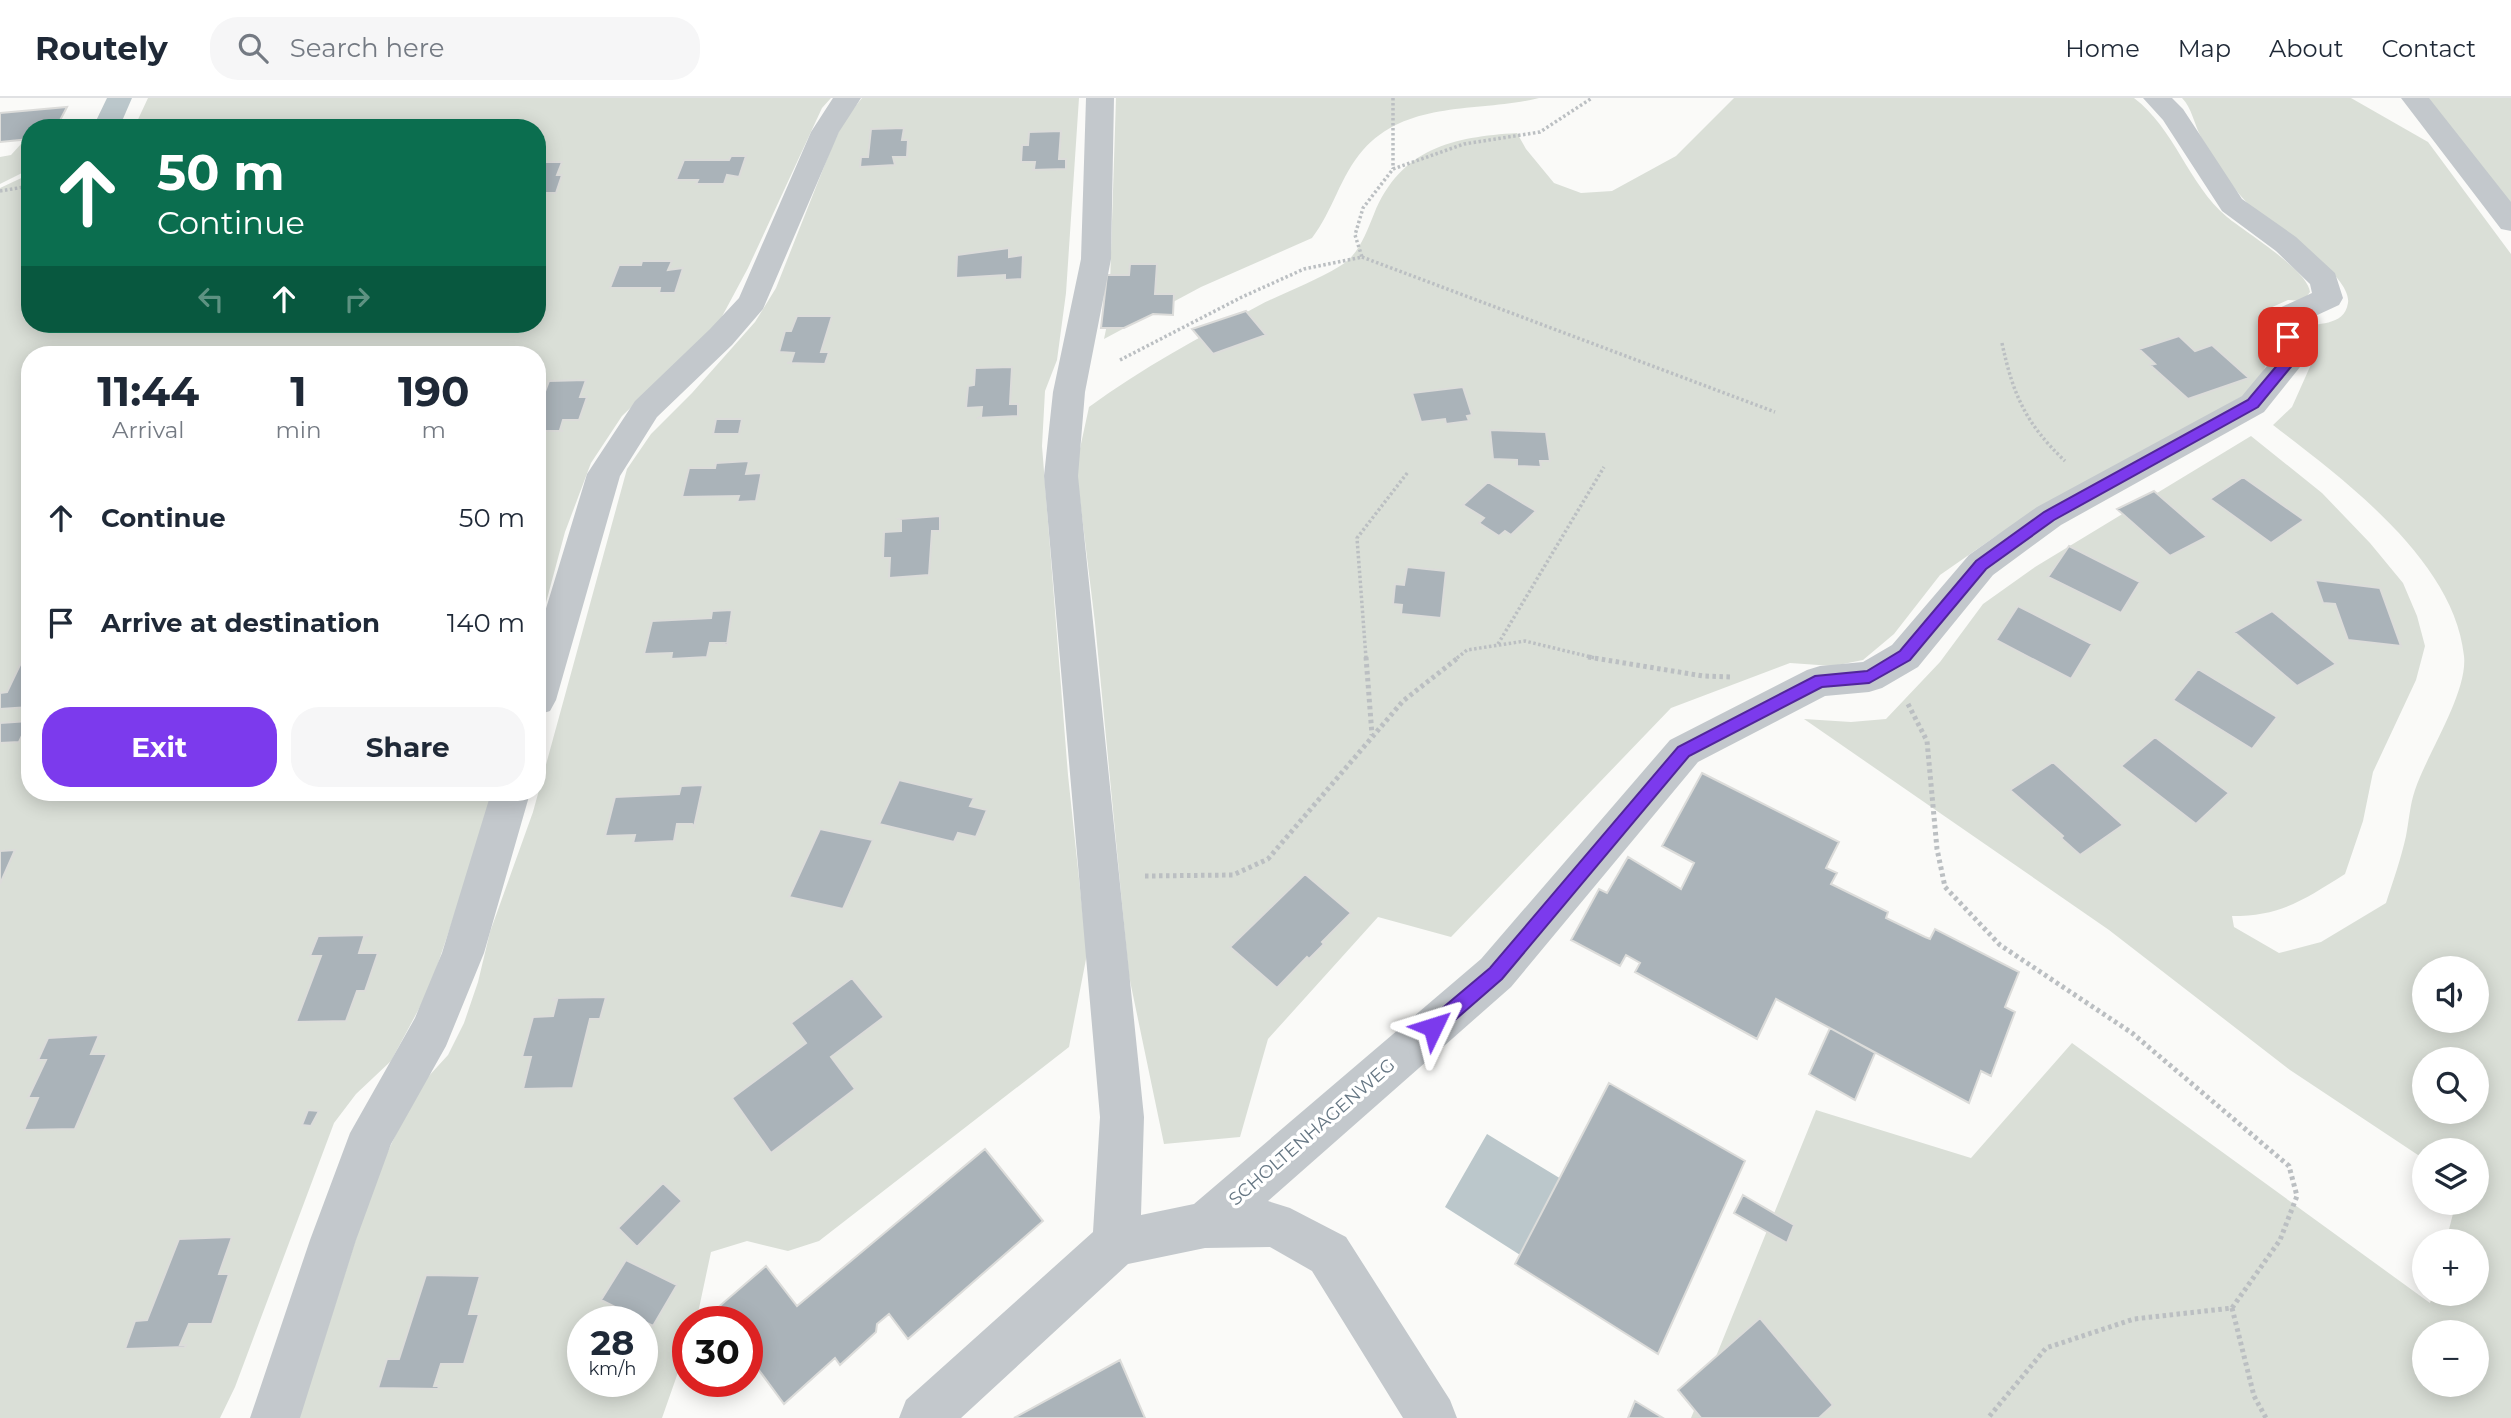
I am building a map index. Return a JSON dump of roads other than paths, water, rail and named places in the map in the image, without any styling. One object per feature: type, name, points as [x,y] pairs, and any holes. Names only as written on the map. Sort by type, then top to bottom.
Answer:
[{"type":"street","points":[[546,670],[604,474],[646,409],[721,337],[752,302],[825,132],[847,98]]},
{"type":"street","points":[[924,1418],[1116,1243],[1122,1117],[1061,476],[1069,392],[1096,258],[1100,98]]},
{"type":"street","name":"SCHOLTENHAGENWEG","points":[[1116,1243],[1205,1224],[1496,973],[1684,751],[1820,681],[1869,677],[1905,656],[1981,565],[2049,516],[2253,404],[2292,357],[2284,318],[2328,298],[2323,280],[2286,244],[2232,205],[2173,115],[2157,98]]},
{"type":"street","points":[[2415,98],[2511,222]]},
{"type":"street","points":[[275,1418],[333,1240],[373,1133],[431,1031],[463,953],[508,801]]},
{"type":"street","points":[[1205,1224],[1274,1224],[1329,1254],[1432,1418]]}]
